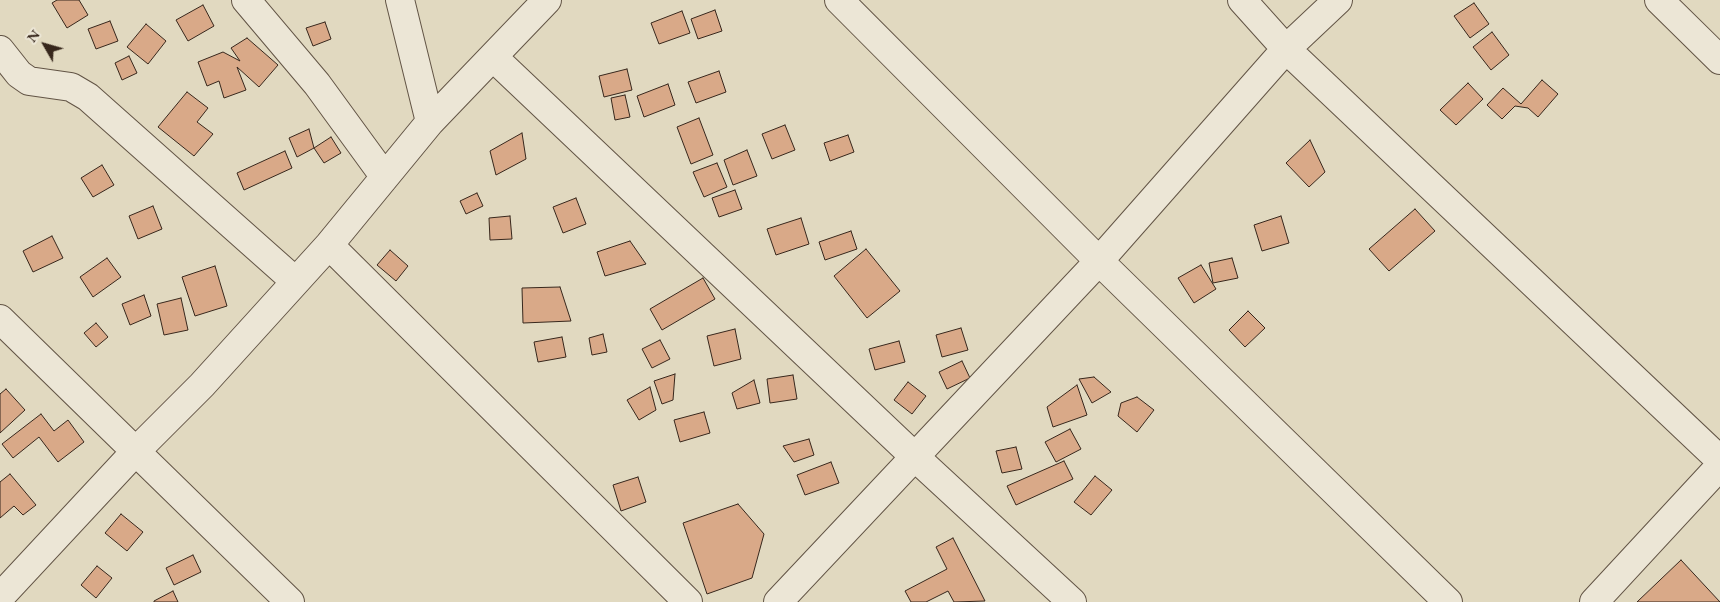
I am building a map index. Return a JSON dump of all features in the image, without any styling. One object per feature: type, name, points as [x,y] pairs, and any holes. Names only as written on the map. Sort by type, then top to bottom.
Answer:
[{"type":"street","points":[[246,0],[317,84],[384,176]]},
{"type":"street","points":[[400,0],[430,122]]},
{"type":"street","points":[[0,597],[135,452],[202,385],[329,246],[384,176],[430,122],[547,0]]},
{"type":"street","points":[[839,0],[1099,261],[1448,602]]},
{"type":"street","points":[[1242,0],[1286,49],[1720,460]]},
{"type":"street","points":[[778,602],[1099,261],[1286,49],[1338,0]]},
{"type":"street","points":[[1659,0],[1720,60]]},
{"type":"street","points":[[0,50],[19,74],[29,81],[71,87],[88,97],[296,281]]},
{"type":"street","points":[[493,57],[915,457],[1072,602]]},
{"type":"street","points":[[329,246],[688,602]]},
{"type":"street","points":[[0,319],[290,602]]},
{"type":"street","points":[[1594,602],[1720,466]]},
{"type":"building","points":[[57,0],[79,0],[88,15],[67,28],[52,3]]},
{"type":"building","points":[[1474,3],[1489,24],[1470,38],[1454,16]]},
{"type":"building","points":[[203,5],[214,26],[188,41],[176,20]]},
{"type":"building","points":[[715,10],[722,31],[698,39],[691,19]]},
{"type":"building","points":[[682,11],[690,33],[659,44],[651,23]]},
{"type":"building","points":[[110,21],[118,41],[96,49],[88,29]]},
{"type":"building","points":[[325,22],[331,39],[313,46],[306,28]]},
{"type":"building","points":[[146,24],[166,41],[148,64],[127,47]]},
{"type":"building","points":[[1492,32],[1509,55],[1491,70],[1473,47]]},
{"type":"building","points":[[247,38],[278,65],[259,87],[237,67],[246,90],[224,98],[219,81],[207,86],[198,62],[223,52],[240,61],[231,48]]},
{"type":"building","points":[[129,56],[137,73],[122,80],[115,63]]},
{"type":"building","points":[[627,69],[632,90],[604,97],[599,76]]},
{"type":"building","points":[[719,71],[726,92],[696,103],[688,82]]},
{"type":"building","points":[[1542,80],[1558,94],[1538,117],[1528,108],[1515,106],[1502,119],[1487,105],[1503,88],[1521,104]]},
{"type":"building","points":[[1468,83],[1483,99],[1456,125],[1440,110]]},
{"type":"building","points":[[668,84],[675,105],[644,117],[637,96]]},
{"type":"building","points":[[187,92],[208,108],[197,122],[213,134],[194,156],[158,127]]},
{"type":"building","points":[[625,95],[630,117],[615,120],[611,98]]},
{"type":"building","points":[[699,118],[713,155],[691,164],[677,127]]},
{"type":"building","points":[[785,125],[795,150],[772,159],[762,134]]},
{"type":"building","points":[[309,129],[314,148],[297,157],[289,138]]},
{"type":"building","points":[[522,133],[526,159],[496,175],[490,151]]},
{"type":"building","points":[[848,135],[854,152],[830,161],[824,143]]},
{"type":"building","points":[[331,137],[341,153],[324,163],[314,148]]},
{"type":"building","points":[[1310,140],[1325,172],[1309,187],[1286,163]]},
{"type":"building","points":[[747,150],[757,176],[733,185],[724,160]]},
{"type":"building","points":[[285,151],[292,168],[244,190],[237,173]]},
{"type":"building","points":[[717,163],[727,187],[704,197],[693,172]]},
{"type":"building","points":[[102,165],[114,185],[93,197],[81,178]]},
{"type":"building","points":[[735,190],[742,209],[719,217],[712,198]]},
{"type":"building","points":[[477,193],[483,206],[466,214],[460,201]]},
{"type":"building","points":[[576,198],[586,224],[563,233],[553,207]]},
{"type":"building","points":[[153,206],[162,229],[138,239],[129,216]]},
{"type":"building","points":[[1415,209],[1435,231],[1389,271],[1369,249]]},
{"type":"building","points":[[510,216],[512,239],[490,240],[489,218]]},
{"type":"building","points":[[1281,216],[1289,243],[1262,251],[1254,225]]},
{"type":"building","points":[[801,218],[809,244],[776,255],[767,229]]},
{"type":"building","points":[[851,231],[857,249],[825,260],[819,242]]},
{"type":"building","points":[[52,236],[63,258],[33,272],[23,251]]},
{"type":"building","points":[[630,241],[646,264],[605,276],[597,252]]},
{"type":"building","points":[[866,249],[900,291],[867,318],[834,276]]},
{"type":"building","points":[[390,250],[408,266],[396,281],[377,265]]},
{"type":"building","points":[[107,258],[121,277],[93,297],[80,277]]},
{"type":"building","points":[[1232,258],[1238,278],[1213,283],[1209,263]]},
{"type":"building","points":[[1201,265],[1216,289],[1194,303],[1178,278]]},
{"type":"building","points":[[215,266],[227,306],[195,316],[182,277]]},
{"type":"building","points":[[703,278],[715,299],[662,330],[650,309]]},
{"type":"building","points":[[560,287],[571,321],[523,323],[522,288]]},
{"type":"building","points":[[144,295],[151,316],[130,325],[122,304]]},
{"type":"building","points":[[181,298],[188,330],[164,335],[157,304]]},
{"type":"building","points":[[1248,311],[1265,328],[1245,347],[1229,330]]},
{"type":"building","points":[[96,323],[108,337],[96,347],[84,333]]},
{"type":"building","points":[[961,328],[968,350],[942,357],[936,335]]},
{"type":"building","points":[[735,329],[741,359],[714,366],[707,336]]},
{"type":"building","points":[[603,334],[607,352],[592,355],[589,338]]},
{"type":"building","points":[[562,337],[566,357],[538,362],[534,342]]},
{"type":"building","points":[[660,340],[670,359],[652,368],[642,349]]},
{"type":"building","points":[[899,341],[905,362],[875,370],[869,349]]},
{"type":"building","points":[[962,361],[970,378],[947,389],[939,372]]},
{"type":"building","points":[[675,374],[673,400],[662,404],[654,381]]},
{"type":"building","points":[[793,375],[797,399],[770,403],[767,379]]},
{"type":"building","points":[[1094,377],[1111,392],[1092,403],[1079,379]]},
{"type":"building","points":[[754,380],[760,403],[737,409],[732,393]]},
{"type":"building","points":[[908,382],[926,396],[912,414],[894,400]]},
{"type":"building","points":[[1077,385],[1087,415],[1053,427],[1047,407]]},
{"type":"building","points":[[650,387],[656,410],[639,420],[627,400]]},
{"type":"building","points":[[6,389],[25,410],[0,433],[0,394]]},
{"type":"building","points":[[1137,397],[1154,410],[1137,432],[1118,416],[1121,403]]},
{"type":"building","points":[[704,412],[710,433],[680,442],[674,420]]},
{"type":"building","points":[[41,414],[54,431],[68,420],[84,442],[58,462],[39,437],[13,458],[2,444]]},
{"type":"building","points":[[1070,429],[1081,449],[1056,462],[1045,442]]},
{"type":"building","points":[[809,439],[814,455],[794,462],[783,446]]},
{"type":"building","points":[[1016,447],[1022,469],[1002,473],[996,451]]},
{"type":"building","points":[[1064,461],[1073,479],[1016,505],[1007,486]]},
{"type":"building","points":[[831,462],[839,483],[805,495],[797,475]]},
{"type":"building","points":[[10,474],[36,505],[23,515],[14,506],[0,518],[0,482]]},
{"type":"building","points":[[1095,476],[1112,490],[1091,515],[1074,502]]},
{"type":"building","points":[[638,477],[646,502],[621,511],[613,485]]},
{"type":"building","points":[[738,504],[764,534],[752,578],[707,594],[683,523]]},
{"type":"building","points":[[121,514],[143,532],[127,551],[105,533]]},
{"type":"building","points":[[953,538],[985,601],[954,602],[948,591],[926,602],[911,602],[905,591],[947,569],[936,547]]},
{"type":"building","points":[[193,555],[201,572],[174,585],[166,568]]},
{"type":"building","points":[[1681,560],[1720,602],[1637,602]]},
{"type":"building","points":[[97,566],[112,578],[96,598],[81,585]]},
{"type":"building","points":[[173,591],[178,602],[154,602],[154,601]]}]
